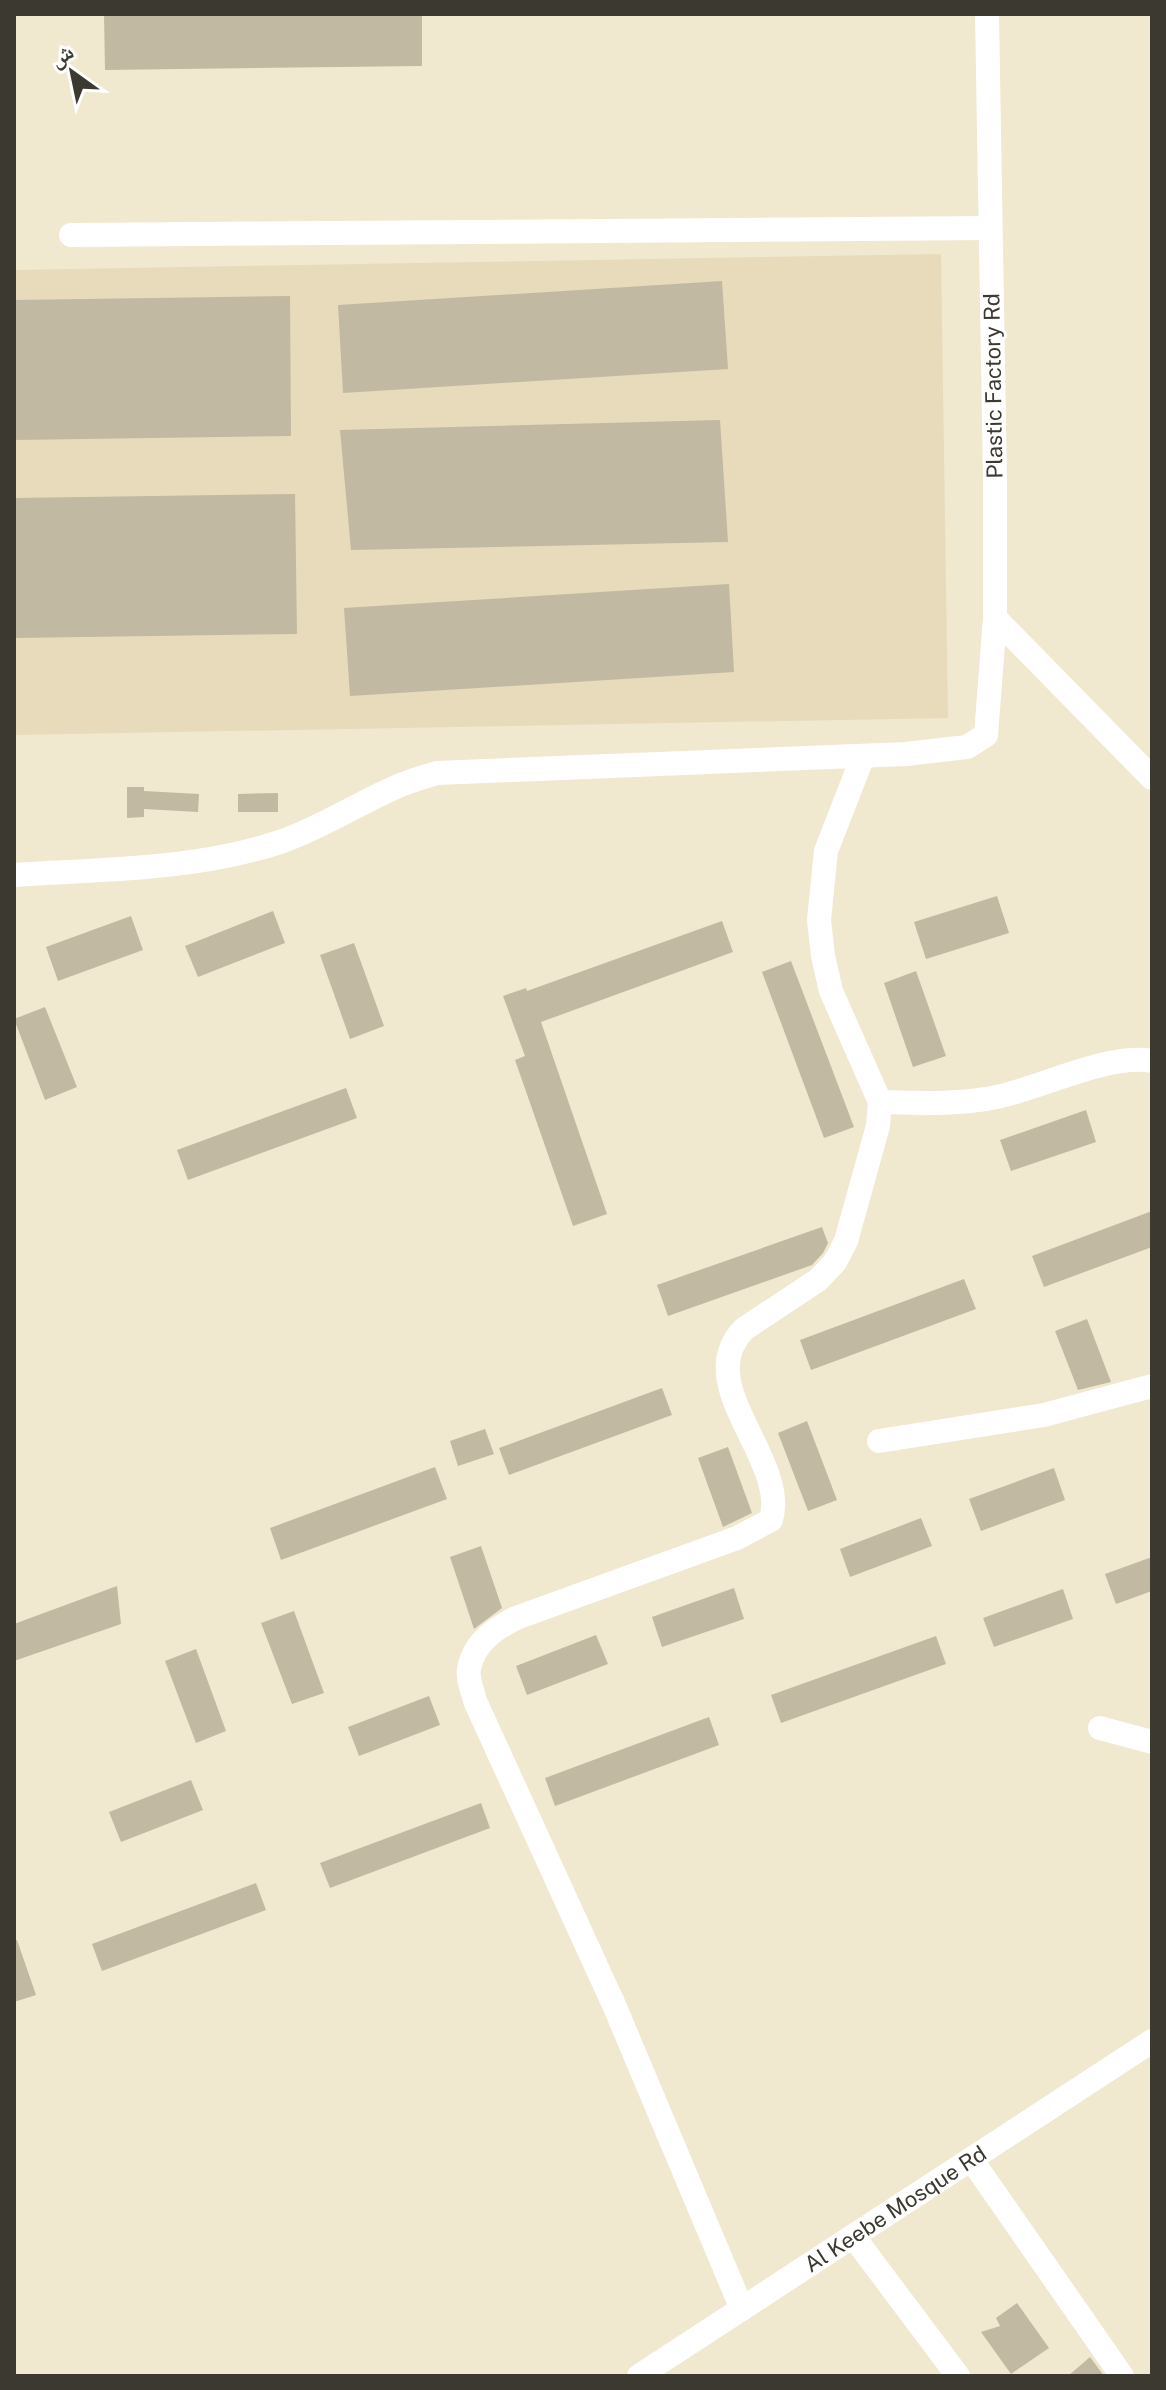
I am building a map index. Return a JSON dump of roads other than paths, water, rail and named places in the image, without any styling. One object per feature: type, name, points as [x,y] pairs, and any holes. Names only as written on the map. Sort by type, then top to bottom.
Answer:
[{"type":"street","name":"Plastic Factory Rd","points":[[863,756],[967,747],[986,735],[995,618],[987,14]]},
{"type":"street","points":[[71,235],[990,228]]},
{"type":"street","points":[[995,618],[1152,778]]},
{"type":"street","points":[[14,875],[187,863],[240,853],[283,841],[400,785],[437,773],[863,756],[826,851],[819,920],[831,991],[880,1102],[874,1144],[846,1241],[835,1262],[818,1280],[744,1329],[733,1340],[727,1356],[730,1386],[771,1485],[775,1506],[771,1520],[737,1538],[516,1618],[490,1632],[468,1670],[475,1701],[614,2005],[742,2309]]},
{"type":"street","points":[[880,1102],[967,1102],[999,1097],[1090,1069],[1144,1059],[1152,1061]]},
{"type":"street","points":[[879,1441],[1044,1415],[1152,1386]]},
{"type":"street","points":[[1100,1728],[1152,1742]]},
{"type":"street","name":"Al Keebe Mosque Rd","points":[[639,2376],[1152,2041]]},
{"type":"street","points":[[971,2159],[1122,2376]]},
{"type":"street","points":[[853,2236],[958,2376]]}]
